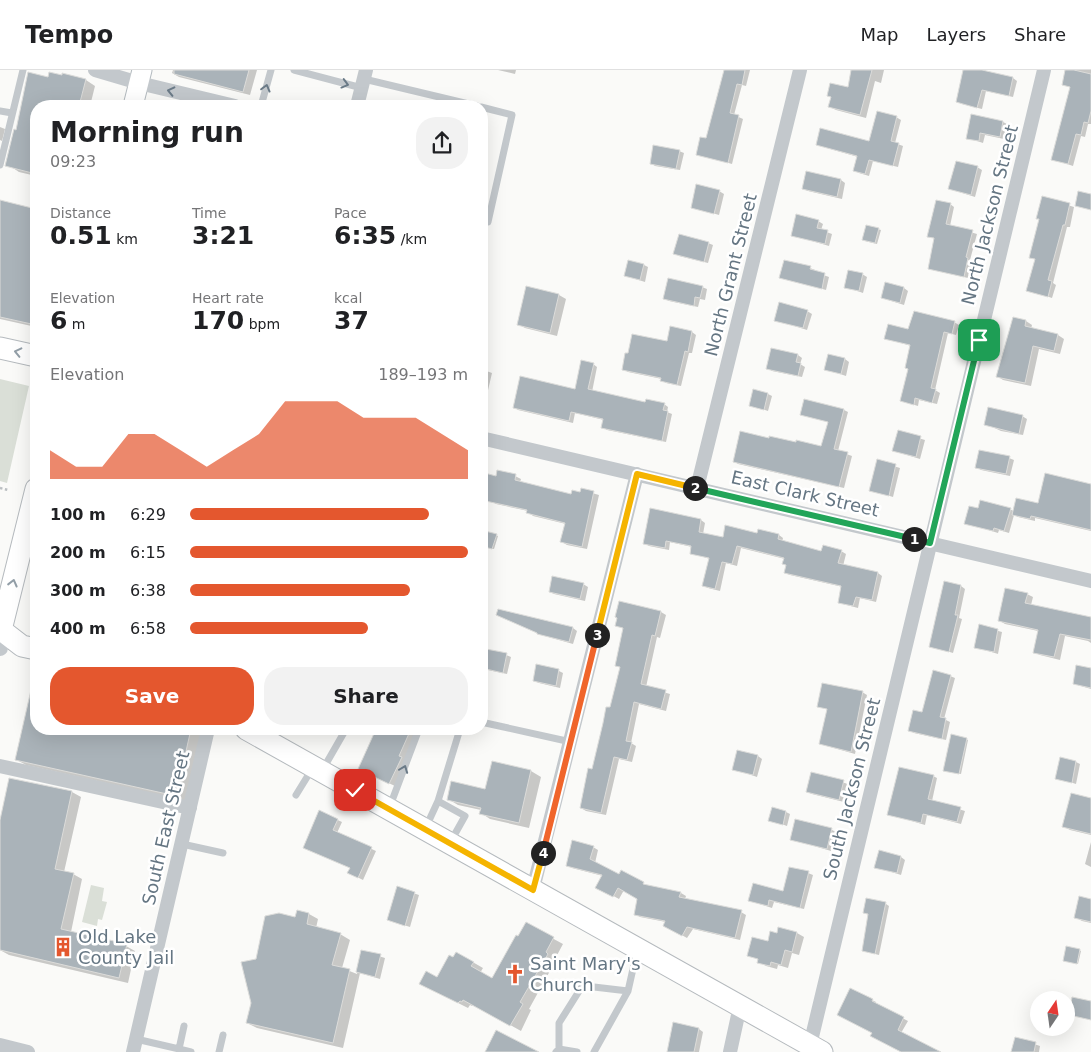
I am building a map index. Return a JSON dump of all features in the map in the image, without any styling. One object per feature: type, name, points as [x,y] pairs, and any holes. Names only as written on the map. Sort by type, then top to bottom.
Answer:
[{"type":"main road","points":[[134,100],[140,77]]},
{"type":"main road","points":[[0,348],[30,355]]},
{"type":"main road","points":[[30,513],[0,636],[30,648]]},
{"type":"main road","points":[[257,735],[816,1048]]},
{"type":"street","points":[[98,70],[140,77],[215,100]]},
{"type":"street","name":"North Grant Street","points":[[698,488],[800,70]]},
{"type":"street","name":"North Jackson Street","points":[[930,543],[1044,70]]},
{"type":"street","points":[[359,100],[364,79]]},
{"type":"street","name":"East Clark Street","points":[[488,440],[1091,581]]},
{"type":"street","points":[[533,890],[637,474]]},
{"type":"street","name":"South Jackson Street","points":[[816,1048],[930,543]]},
{"type":"street","name":"South East Street","points":[[134,1046],[207,735]]},
{"type":"street","points":[[0,766],[190,808]]},
{"type":"street","points":[[730,1052],[740,1006]]},
{"type":"street","points":[[0,1046],[28,1052]]},
{"type":"lane","points":[[0,165],[23,70]]},
{"type":"lane","points":[[263,100],[271,70]]},
{"type":"lane","points":[[294,70],[364,79],[452,100]]},
{"type":"lane","points":[[488,109],[512,115],[488,222]]},
{"type":"lane","points":[[0,110],[12,113]]},
{"type":"lane","points":[[488,724],[571,742]]},
{"type":"lane","points":[[296,795],[318,769],[342,735]]},
{"type":"lane","points":[[389,809],[416,735]]},
{"type":"lane","points":[[425,828],[438,801],[458,735]]},
{"type":"lane","points":[[438,801],[465,816],[450,843]]},
{"type":"lane","points":[[182,844],[223,853]]},
{"type":"lane","points":[[594,1052],[628,991],[638,948]]},
{"type":"lane","points":[[577,1052],[558,1050],[559,1023],[581,988],[594,987],[628,991]]},
{"type":"lane","points":[[179,1049],[184,1026]]},
{"type":"lane","points":[[219,1052],[223,1035]]},
{"type":"lane","points":[[134,1046],[179,1049],[191,1052]]},
{"type":"path","points":[[0,488],[8,490]]},
{"type":"shaded area","points":[[0,379],[29,386],[7,483],[0,481]]},
{"type":"shaded area","points":[[91,885],[104,888],[102,901],[107,902],[102,920],[98,919],[97,926],[82,922]]},
{"type":"building","points":[[174,70],[249,70],[243,92],[174,74]]},
{"type":"building","points":[[724,70],[745,70],[742,85],[737,84],[730,113],[739,115],[728,163],[696,155],[700,137],[706,138]]},
{"type":"building","points":[[851,70],[872,70],[860,115],[828,107],[831,97],[827,96],[830,83],[848,87]]},
{"type":"building","points":[[963,70],[982,70],[1013,77],[1009,96],[982,90],[977,108],[956,102]]},
{"type":"building","points":[[1065,70],[1091,74],[1091,111],[1088,123],[1084,122],[1081,135],[1076,134],[1068,164],[1051,160],[1070,87],[1062,85]]},
{"type":"building","points":[[28,72],[48,77],[49,72],[62,75],[62,73],[86,79],[81,100],[30,100],[30,172],[5,166],[14,129],[16,130]]},
{"type":"building","points":[[877,111],[897,116],[891,141],[899,143],[893,166],[869,160],[865,174],[853,171],[857,156],[816,145],[820,128],[869,141]]},
{"type":"building","points":[[971,114],[1003,121],[1000,137],[980,133],[979,141],[966,139]]},
{"type":"building","points":[[653,145],[680,150],[676,169],[650,164]]},
{"type":"building","points":[[956,161],[978,166],[971,195],[948,189]]},
{"type":"building","points":[[806,171],[841,179],[837,197],[802,189]]},
{"type":"building","points":[[696,184],[720,190],[714,214],[691,208]]},
{"type":"building","points":[[1078,191],[1091,194],[1091,210],[1075,206]]},
{"type":"building","points":[[1042,196],[1070,203],[1048,280],[1052,281],[1048,297],[1026,291],[1035,259],[1029,258],[1039,219],[1036,219]]},
{"type":"building","points":[[0,200],[30,208],[30,324],[0,317]]},
{"type":"building","points":[[936,200],[951,203],[946,224],[973,230],[966,257],[968,258],[964,277],[928,269],[934,238],[927,237]]},
{"type":"building","points":[[796,214],[819,220],[817,228],[828,230],[825,244],[791,236]]},
{"type":"building","points":[[866,225],[879,228],[875,243],[862,240]]},
{"type":"building","points":[[679,234],[709,242],[704,262],[673,254]]},
{"type":"building","points":[[628,260],[644,264],[640,280],[624,276]]},
{"type":"building","points":[[784,260],[811,266],[810,269],[825,273],[822,289],[779,278]]},
{"type":"building","points":[[848,270],[863,273],[859,291],[844,288]]},
{"type":"building","points":[[668,278],[703,286],[700,298],[695,297],[694,306],[663,299]]},
{"type":"building","points":[[885,282],[904,287],[900,303],[881,298]]},
{"type":"building","points":[[526,286],[559,294],[550,333],[517,325]]},
{"type":"building","points":[[779,302],[808,310],[803,328],[774,321]]},
{"type":"building","points":[[914,311],[955,321],[952,334],[944,332],[931,388],[936,389],[932,403],[915,398],[914,405],[900,401],[908,369],[905,368],[910,345],[884,339],[888,324],[908,329]]},
{"type":"building","points":[[1013,317],[1026,320],[1025,326],[1058,334],[1054,351],[1033,346],[1025,383],[996,377]]},
{"type":"building","points":[[670,326],[692,331],[688,352],[685,351],[677,385],[660,381],[661,378],[622,370],[625,353],[628,353],[632,334],[667,341]]},
{"type":"building","points":[[771,348],[798,354],[796,362],[801,363],[798,376],[766,369]]},
{"type":"building","points":[[828,354],[845,358],[841,374],[824,370]]},
{"type":"building","points":[[581,360],[594,363],[588,389],[645,402],[646,399],[665,403],[663,410],[668,411],[662,441],[601,428],[603,419],[571,412],[569,421],[513,408],[520,376],[575,389]]},
{"type":"building","points":[[753,389],[768,393],[764,410],[749,406]]},
{"type":"building","points":[[804,399],[844,409],[834,449],[848,452],[839,487],[733,462],[740,431],[769,438],[769,436],[796,442],[796,440],[821,446],[828,422],[800,415]]},
{"type":"building","points":[[988,407],[1023,415],[1019,434],[984,425]]},
{"type":"building","points":[[898,430],[921,436],[916,457],[892,451]]},
{"type":"building","points":[[979,450],[1010,456],[1006,474],[975,468]]},
{"type":"building","points":[[877,459],[896,464],[889,496],[869,491]]},
{"type":"building","points":[[497,470],[516,474],[515,480],[571,494],[572,490],[580,492],[581,488],[594,491],[582,547],[560,542],[565,523],[526,513],[527,510],[488,502],[488,474],[496,476]]},
{"type":"building","points":[[1045,473],[1091,484],[1091,530],[1031,516],[1030,519],[1012,515],[1016,498],[1038,503]]},
{"type":"building","points":[[980,500],[1011,508],[1004,531],[994,528],[993,531],[964,524],[969,506],[978,508]]},
{"type":"building","points":[[650,508],[701,519],[699,532],[723,537],[725,525],[757,533],[758,529],[779,534],[778,539],[821,551],[823,545],[842,550],[838,563],[878,572],[872,600],[856,597],[853,606],[838,603],[841,586],[784,573],[786,565],[782,564],[784,558],[737,546],[732,564],[722,562],[715,589],[702,586],[709,558],[690,554],[691,546],[666,541],[665,548],[643,544]]},
{"type":"building","points":[[488,532],[497,534],[492,549],[488,548]]},
{"type":"building","points":[[552,576],[584,583],[580,599],[549,592]]},
{"type":"building","points":[[944,581],[961,585],[955,615],[958,615],[949,652],[929,647]]},
{"type":"building","points":[[1005,588],[1028,593],[1025,603],[1091,617],[1091,640],[1060,634],[1054,657],[1033,653],[1038,630],[998,621]]},
{"type":"building","points":[[619,601],[661,611],[655,636],[652,635],[641,684],[666,690],[661,709],[634,702],[626,741],[632,742],[627,760],[614,757],[601,813],[580,808],[588,768],[592,769],[606,707],[610,707],[620,667],[615,666],[623,628],[615,626]]},
{"type":"building","points":[[498,609],[573,627],[569,642],[537,634],[496,615]]},
{"type":"building","points":[[979,624],[998,629],[994,652],[974,648]]},
{"type":"building","points":[[488,649],[507,653],[503,673],[488,669]]},
{"type":"building","points":[[536,664],[559,669],[556,686],[533,681]]},
{"type":"building","points":[[1076,665],[1091,668],[1091,688],[1073,684]]},
{"type":"building","points":[[933,670],[951,675],[940,717],[946,718],[942,739],[908,731],[913,710],[922,712]]},
{"type":"building","points":[[822,683],[863,691],[851,752],[819,744],[827,709],[817,707]]},
{"type":"building","points":[[30,694],[30,735],[190,735],[176,796],[15,760]]},
{"type":"building","points":[[951,734],[967,738],[959,774],[943,771]]},
{"type":"building","points":[[373,735],[408,735],[399,756],[402,757],[389,784],[358,769]]},
{"type":"building","points":[[737,750],[758,755],[753,775],[732,770]]},
{"type":"building","points":[[1060,757],[1076,761],[1072,783],[1055,779]]},
{"type":"building","points":[[492,761],[531,770],[519,823],[479,814],[481,808],[447,800],[451,781],[485,789]]},
{"type":"building","points":[[899,767],[934,775],[928,799],[961,807],[957,822],[923,814],[921,823],[887,815]]},
{"type":"building","points":[[811,772],[844,780],[839,800],[806,792]]},
{"type":"building","points":[[9,778],[72,791],[55,869],[74,873],[61,929],[127,944],[119,978],[0,950],[0,820]]},
{"type":"building","points":[[1071,793],[1091,798],[1091,834],[1062,827]]},
{"type":"building","points":[[772,807],[786,811],[783,825],[768,821]]},
{"type":"building","points":[[319,810],[338,819],[333,830],[372,847],[358,878],[347,873],[350,868],[303,848]]},
{"type":"building","points":[[795,819],[832,828],[827,849],[790,840]]},
{"type":"building","points":[[572,840],[594,846],[590,859],[619,874],[621,870],[644,882],[643,884],[681,892],[679,897],[742,910],[735,938],[687,927],[682,936],[663,926],[665,921],[634,915],[637,899],[618,888],[613,897],[595,888],[602,875],[566,866]]},
{"type":"building","points":[[879,850],[901,856],[897,873],[874,868]]},
{"type":"building","points":[[789,867],[809,871],[800,908],[769,900],[768,906],[748,901],[753,883],[783,891]]},
{"type":"building","points":[[397,886],[415,892],[405,926],[387,920]]},
{"type":"building","points":[[1079,896],[1091,899],[1091,922],[1074,918]]},
{"type":"building","points":[[866,898],[886,902],[875,954],[862,951],[868,914],[863,913]]},
{"type":"building","points":[[297,910],[309,913],[307,924],[341,933],[332,965],[350,969],[333,1043],[246,1023],[251,1003],[241,962],[256,959],[265,916],[279,913],[295,917]]},
{"type":"building","name":"Saint Mary's Church","points":[[526,922],[554,937],[546,952],[548,954],[520,1002],[523,1004],[510,1026],[463,1000],[458,1003],[419,984],[426,971],[437,977],[449,955],[453,957],[456,952],[474,962],[471,966],[492,978],[516,935],[518,936]]},
{"type":"building","points":[[778,927],[797,932],[792,952],[785,950],[781,965],[771,962],[770,966],[757,963],[758,959],[747,956],[752,937],[768,941],[770,931],[777,933]]},
{"type":"building","points":[[1066,946],[1080,949],[1077,964],[1063,961]]},
{"type":"building","points":[[361,950],[381,954],[375,977],[356,972]]},
{"type":"building","points":[[850,988],[904,1017],[898,1030],[941,1052],[901,1052],[870,1036],[872,1033],[837,1015]]},
{"type":"building","points":[[1075,998],[1091,1001],[1091,1020],[1075,1016]]},
{"type":"building","points":[[673,1022],[699,1028],[694,1052],[667,1052]]},
{"type":"building","points":[[496,1030],[539,1052],[485,1052]]},
{"type":"building","points":[[1015,1037],[1036,1042],[1034,1052],[1011,1052]]},
{"type":"place","name":"Old Lake County Jail","points":[[63,947]]},
{"type":"place","name":"Saint Mary's Church","points":[[515,974]]},
{"type":"route","points":[[355,790],[533,890],[637,474],[930,543],[979,340]]}]
